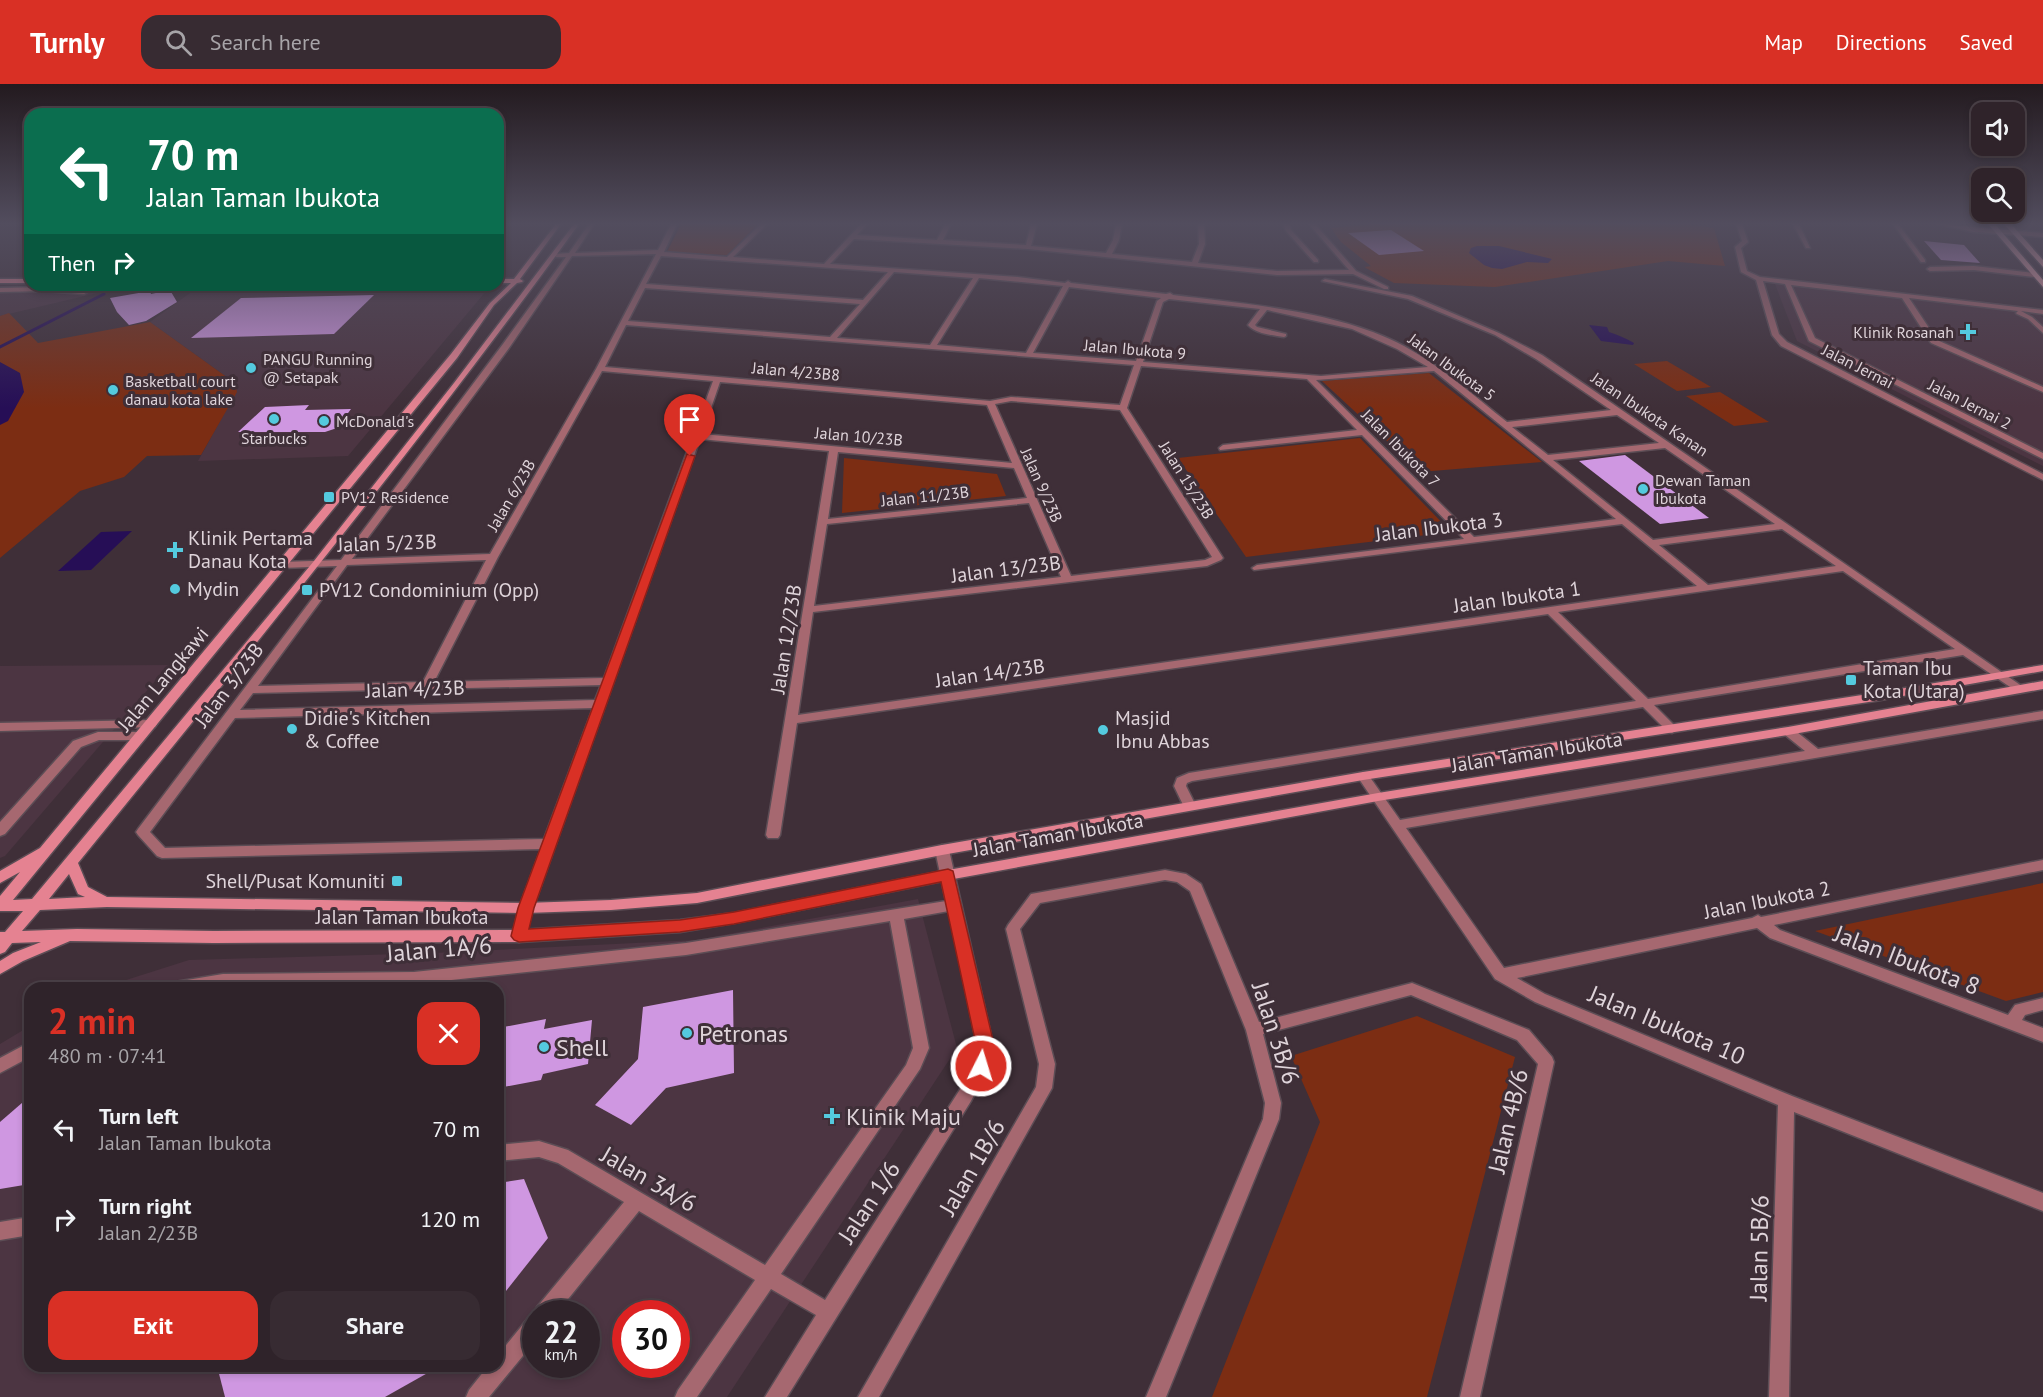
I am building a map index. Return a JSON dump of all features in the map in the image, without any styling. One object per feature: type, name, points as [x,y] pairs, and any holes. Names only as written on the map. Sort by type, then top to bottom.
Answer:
[{"type":"street","name":"Jalan Langkawi","points":[[0,906],[454,356],[492,304],[510,285]]},
{"type":"street","name":"Jalan 3/23B","points":[[549,285],[143,832],[162,853],[549,844]]},
{"type":"street","points":[[833,338],[879,285]]},
{"type":"street","points":[[933,346],[971,285]]},
{"type":"street","points":[[1029,354],[1067,285]]},
{"type":"street","name":"Jalan Ibukota 5","points":[[1087,285],[1265,308],[1354,327],[1400,347],[1436,369],[1706,588]]},
{"type":"street","name":"Jalan Ibukota Kanan","points":[[1348,285],[1410,297],[1497,334],[1539,357],[2020,689]]},
{"type":"street","points":[[1384,285],[1410,297]]},
{"type":"street","name":"Jalan Jernai","points":[[1761,285],[1776,335],[1784,344],[2043,477]]},
{"type":"street","name":"Jalan Jernai 2","points":[[1788,285],[1812,339],[2043,456]]},
{"type":"street","points":[[1813,285],[2043,312]]},
{"type":"street","points":[[3,941],[317,563],[532,286]]},
{"type":"street","points":[[643,286],[864,302]]},
{"type":"street","name":"Jalan 6/23B","points":[[427,685],[493,557],[600,369],[643,286]]},
{"type":"street","points":[[0,290],[24,289]]},
{"type":"street","points":[[0,297],[25,291]]},
{"type":"street","points":[[492,304],[496,291]]},
{"type":"street","points":[[1123,408],[1160,301],[1170,295]]},
{"type":"street","points":[[1904,297],[1934,341],[2043,390]]},
{"type":"street","points":[[1265,308],[1251,325],[1255,330],[1284,335]]},
{"type":"street","points":[[2004,309],[2025,315],[2043,331]]},
{"type":"street","points":[[2036,323],[2043,318]]},
{"type":"street","name":"Jalan Ibukota 9","points":[[625,323],[1309,377],[1436,369]]},
{"type":"street","name":"Jalan 4/23B8","points":[[600,369],[990,403],[1011,399],[1123,408]]},
{"type":"street","name":"Jalan Ibukota 7","points":[[1309,377],[1472,541]]},
{"type":"street","points":[[519,936],[526,908],[718,378]]},
{"type":"street","name":"Jalan 9/23B","points":[[990,403],[1067,579]]},
{"type":"street","name":"Jalan 15/23B","points":[[1123,408],[1218,558],[1207,562]]},
{"type":"street","points":[[1505,425],[1619,412]]},
{"type":"street","points":[[1223,448],[1364,432]]},
{"type":"street","name":"Jalan 10/23B","points":[[698,436],[1018,466]]},
{"type":"street","points":[[1548,458],[1667,445]]},
{"type":"street","name":"Jalan 12/23B","points":[[773,835],[834,449]]},
{"type":"street","name":"Jalan 11/23B","points":[[822,522],[1032,500]]},
{"type":"street","name":"Jalan Ibukota 3","points":[[1257,568],[1625,521]]},
{"type":"street","points":[[1653,543],[1784,526]]},
{"type":"street","name":"Jalan 5/23B","points":[[282,565],[493,557]]},
{"type":"street","name":"Jalan 13/23B","points":[[808,610],[1207,562]]},
{"type":"street","name":"Jalan Ibukota 1","points":[[1194,662],[1844,568]]},
{"type":"street","points":[[1551,610],[1672,729]]},
{"type":"street","points":[[1190,806],[1180,786],[1181,781],[1189,777],[1965,651]]},
{"type":"street","name":"Jalan 14/23B","points":[[791,720],[1194,662]]},
{"type":"street","name":"Jalan Taman Ibukota","points":[[0,906],[107,902],[526,908],[611,905],[697,898],[942,850],[1363,776],[1672,729],[2043,668]]},
{"type":"street","name":"Jalan 4/23B","points":[[250,690],[609,681]]},
{"type":"street","name":"Jalan Taman Ibukota","points":[[3,941],[76,935],[214,938],[519,936],[609,932],[691,924],[734,918],[948,875],[1378,797],[1788,731],[2043,685]]},
{"type":"street","name":"Jalan 4/23B","points":[[232,714],[600,704]]},
{"type":"street","points":[[1397,825],[2043,715]]},
{"type":"street","points":[[0,727],[151,724]]},
{"type":"street","points":[[63,726],[77,733],[77,744]]},
{"type":"street","points":[[1788,731],[1816,754]]},
{"type":"street","points":[[0,831],[77,744],[98,736],[141,736]]},
{"type":"street","name":"Jalan Ibukota 10","points":[[1363,776],[1500,975],[1540,998],[1786,1101],[2043,1202]]},
{"type":"street","points":[[0,878],[53,843]]},
{"type":"street","name":"Jalan 1/6","points":[[775,1397],[965,1096],[981,1066],[984,1040],[942,850]]},
{"type":"street","points":[[70,861],[83,890],[107,902]]},
{"type":"street","name":"Jalan Ibukota 2","points":[[1500,975],[2043,865]]},
{"type":"street","name":"Jalan 3B/6","points":[[1088,888],[1165,875],[1181,879],[1196,888],[1254,1030],[1273,1103],[1271,1119],[1156,1397]]},
{"type":"street","name":"Jalan 1B/6","points":[[868,1397],[1044,1088],[1047,1064],[1013,929],[1036,898],[1088,888]]},
{"type":"street","name":"Jalan 1A/6","points":[[211,982],[414,978],[686,950],[954,905]]},
{"type":"street","points":[[685,1397],[912,1069],[921,1048],[896,915]]},
{"type":"street","name":"Jalan Ibukota 8","points":[[1758,921],[1775,934],[2043,1035]]},
{"type":"street","points":[[0,968],[18,957],[76,935]]},
{"type":"street","name":"Jalan 4B/6","points":[[1254,1030],[1412,989],[1523,1035],[1546,1062],[1470,1397]]},
{"type":"street","points":[[2011,1023],[2019,1010],[2043,1004]]},
{"type":"street","points":[[0,1066],[24,1052]]},
{"type":"street","name":"Jalan 5B/6","points":[[1779,1397],[1786,1101]]},
{"type":"street","name":"Jalan 3A/6","points":[[504,1152],[539,1149],[562,1156],[828,1312]]},
{"type":"street","points":[[555,1300],[637,1200]]},
{"type":"street","points":[[0,1231],[24,1227]]},
{"type":"street","points":[[504,1363],[522,1341]]},
{"type":"street","points":[[476,1397],[497,1372]]},
{"type":"shaded area","points":[[1451,285],[1506,285],[1495,287]]},
{"type":"shaded area","points":[[1775,285],[1831,285],[2032,307],[2043,318],[2043,466],[1797,341]]},
{"type":"shaded area","points":[[0,286],[24,286],[24,291],[106,291],[0,316]]},
{"type":"shaded area","points":[[188,291],[486,291],[348,456],[198,461],[236,392],[235,383],[150,322],[190,293]]},
{"type":"shaded area","points":[[9,313],[38,343],[150,322],[235,383],[237,392],[201,455],[147,456],[124,477],[80,491],[0,558],[0,316]]},
{"type":"shaded area","points":[[1589,325],[1607,327],[1609,332],[1634,343],[1633,345],[1601,341]]},
{"type":"shaded area","points":[[1667,361],[1711,387],[1677,391],[1634,364]]},
{"type":"shaded area","points":[[0,362],[20,373],[24,392],[8,421],[0,425]]},
{"type":"shaded area","points":[[1429,373],[1542,462],[1420,472],[1322,381]]},
{"type":"shaded area","points":[[1720,392],[1769,422],[1734,426],[1686,396]]},
{"type":"shaded area","points":[[1360,438],[1451,532],[1246,557],[1178,458]]},
{"type":"shaded area","points":[[844,458],[997,474],[1006,496],[842,513]]},
{"type":"shaded area","points":[[132,531],[91,570],[58,571],[101,532]]},
{"type":"shaded area","points":[[169,665],[5,856],[0,858],[0,666]]},
{"type":"shaded area","points":[[2043,883],[2043,992],[2006,1001],[1815,931]]},
{"type":"shaded area","points":[[918,899],[957,1048],[727,1397],[0,1397],[0,1044],[24,1030],[24,1372],[504,1372],[504,982],[120,982],[189,960],[434,953],[696,940]]},
{"type":"shaded area","points":[[1417,1016],[1515,1057],[1427,1397],[1212,1397],[1320,1122],[1291,1056]]},
{"type":"building","points":[[150,291],[151,294],[171,291],[177,302],[146,321],[129,325],[117,312],[110,298]]},
{"type":"building","points":[[374,295],[334,334],[191,338],[241,298]]},
{"type":"building","points":[[309,405],[305,410],[351,409],[337,428],[325,432],[238,432],[265,407]]},
{"type":"building","name":"Dewan Taman Ibukota","points":[[1625,455],[1709,518],[1660,524],[1579,461]]},
{"type":"building","name":"Petronas","points":[[733,990],[734,1073],[666,1088],[631,1125],[595,1105],[638,1059],[643,1007]]},
{"type":"building","name":"Shell","points":[[546,1019],[544,1029],[592,1020],[588,1064],[543,1074],[541,1080],[504,1087],[504,1027]]},
{"type":"building","points":[[24,1101],[24,1185],[0,1189],[0,1122]]},
{"type":"building","points":[[524,1179],[548,1238],[504,1293],[504,1182]]},
{"type":"building","points":[[219,1372],[429,1372],[385,1397],[225,1397]]},
{"type":"waterway","points":[[0,347],[104,294]]},
{"type":"place","name":"Klinik Rosanah","points":[[1968,332]]},
{"type":"place","name":"PANGU Running @ Setapak","points":[[251,368]]},
{"type":"place","name":"Basketball court danau kota lake","points":[[113,390]]},
{"type":"place","name":"Starbucks","points":[[274,419]]},
{"type":"place","name":"McDonald's","points":[[324,421]]},
{"type":"place","name":"Dewan Taman Ibukota","points":[[1643,489]]},
{"type":"place","name":"PV12 Residence","points":[[329,497]]},
{"type":"place","name":"Klinik Pertama Danau Kota","points":[[175,550]]},
{"type":"place","name":"Mydin","points":[[175,589]]},
{"type":"place","name":"PV12 Condominium (Opp)","points":[[307,590]]},
{"type":"place","name":"Taman Ibu Kota (Utara)","points":[[1851,680]]},
{"type":"place","name":"Didie's Kitchen & Coffee","points":[[292,729]]},
{"type":"place","name":"Masjid Ibnu Abbas","points":[[1103,730]]},
{"type":"place","name":"Shell/Pusat Komuniti","points":[[397,881]]},
{"type":"place","name":"Petronas","points":[[687,1033]]},
{"type":"place","name":"Shell","points":[[544,1047]]},
{"type":"place","name":"Klinik Maju","points":[[832,1116]]},
{"type":"route","points":[[690,456],[526,908],[519,936],[680,926],[734,918],[948,875],[984,1040],[981,1066]]}]
